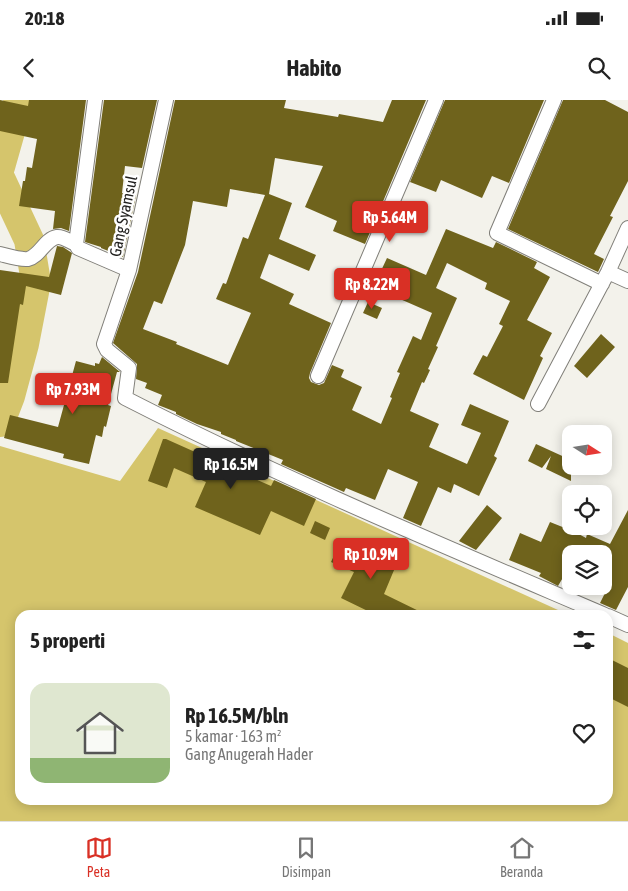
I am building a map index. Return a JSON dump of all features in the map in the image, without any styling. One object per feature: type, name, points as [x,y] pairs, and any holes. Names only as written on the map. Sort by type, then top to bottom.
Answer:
[{"type":"street","points":[[76,244],[96,100]]},
{"type":"street","name":"Gang Syamsul","points":[[166,100],[129,270],[104,344],[107,350],[128,368],[125,398],[223,446],[425,538],[594,610]]},
{"type":"street","points":[[318,376],[436,100]]},
{"type":"street","points":[[554,100],[497,233],[605,278],[628,281]]},
{"type":"street","points":[[538,404],[605,278],[628,228]]},
{"type":"street","points":[[0,254],[26,259],[36,255],[56,237],[76,244],[78,248],[129,270]]},
{"type":"street","points":[[613,618],[628,625]]},
{"type":"shaded area","points":[[158,428],[558,610],[15,610],[15,805],[613,805],[613,636],[628,643],[628,821],[0,821],[0,446],[120,481]]},
{"type":"building","points":[[0,100],[28,106],[29,100],[86,100],[69,231],[61,228],[53,229],[55,211],[19,206],[27,167],[32,168],[37,139],[0,131]]},
{"type":"building","points":[[104,100],[157,100],[142,168],[125,166],[122,193],[136,195],[123,257],[85,242]]},
{"type":"building","points":[[175,100],[286,100],[284,108],[338,117],[339,114],[383,122],[392,100],[426,100],[365,244],[333,231],[337,221],[305,207],[323,166],[275,158],[269,194],[292,203],[279,239],[316,255],[309,271],[269,254],[260,278],[294,294],[289,304],[331,323],[310,373],[309,378],[311,382],[319,385],[324,383],[332,365],[344,370],[341,377],[362,387],[352,410],[381,424],[400,373],[397,372],[413,336],[421,340],[432,313],[400,299],[407,284],[380,273],[387,258],[426,275],[446,229],[493,248],[496,242],[537,262],[534,268],[550,277],[527,320],[552,333],[540,356],[543,358],[524,400],[473,374],[483,355],[487,357],[503,326],[499,324],[510,301],[485,289],[487,283],[447,263],[436,288],[457,298],[436,346],[438,347],[428,369],[430,370],[424,383],[422,382],[410,411],[439,424],[429,447],[467,464],[481,433],[461,425],[470,404],[509,421],[494,456],[497,458],[479,496],[454,484],[451,493],[438,487],[421,526],[403,518],[418,482],[388,469],[375,500],[346,488],[344,492],[281,464],[283,460],[236,441],[221,434],[221,432],[197,424],[176,414],[176,412],[158,405],[162,395],[145,388],[147,383],[136,379],[137,364],[113,343],[138,272]],"holes":[[[230,189],[265,195],[248,239],[243,237],[226,284],[223,283],[216,299],[251,313],[228,365],[143,329],[154,301],[162,304],[185,245],[193,201],[227,207]]]},
{"type":"building","points":[[445,100],[544,100],[509,183],[492,176],[482,198],[441,180],[436,192],[410,182]]},
{"type":"building","points":[[563,100],[605,100],[628,112],[628,181],[610,216],[613,217],[594,254],[604,259],[598,272],[508,229]]},
{"type":"building","points":[[57,246],[63,247],[72,253],[61,295],[26,286],[23,305],[20,304],[8,383],[0,383],[0,270],[49,277]]},
{"type":"building","points":[[368,302],[382,308],[377,319],[363,313]]},
{"type":"building","points":[[601,334],[615,347],[587,378],[574,366]]},
{"type":"building","points":[[102,357],[120,372],[117,372],[108,405],[111,406],[106,427],[104,426],[102,437],[96,435],[89,464],[63,458],[64,454],[4,438],[10,415],[58,427],[76,361],[95,366],[95,363],[99,364]]},
{"type":"building","points":[[163,439],[271,486],[274,480],[316,499],[304,526],[271,511],[260,535],[195,507],[206,482],[174,468],[167,488],[148,481]]},
{"type":"building","points":[[536,444],[562,456],[562,475],[571,475],[571,481],[546,469],[551,456],[542,468],[528,461]]},
{"type":"building","points":[[487,505],[502,518],[476,550],[459,541]]},
{"type":"building","points":[[628,510],[628,587],[616,610],[600,603],[604,595],[612,595],[612,545],[562,545],[562,579],[558,586],[539,576],[541,573],[509,560],[520,533],[541,542],[550,522],[562,527],[562,535],[581,535],[586,538],[587,535],[589,535],[610,544]]},
{"type":"building","points":[[315,521],[330,528],[325,540],[310,533]]},
{"type":"building","points":[[341,541],[380,559],[387,544],[402,551],[384,594],[417,610],[366,610],[341,598],[354,572],[331,562]]},
{"type":"building","points":[[613,660],[628,668],[628,707],[613,700]]},
{"type":"waterway","points":[[0,167],[19,100]]},
{"type":"waterway","points":[[0,178],[29,240],[36,282],[24,344],[10,396],[0,422]]}]
